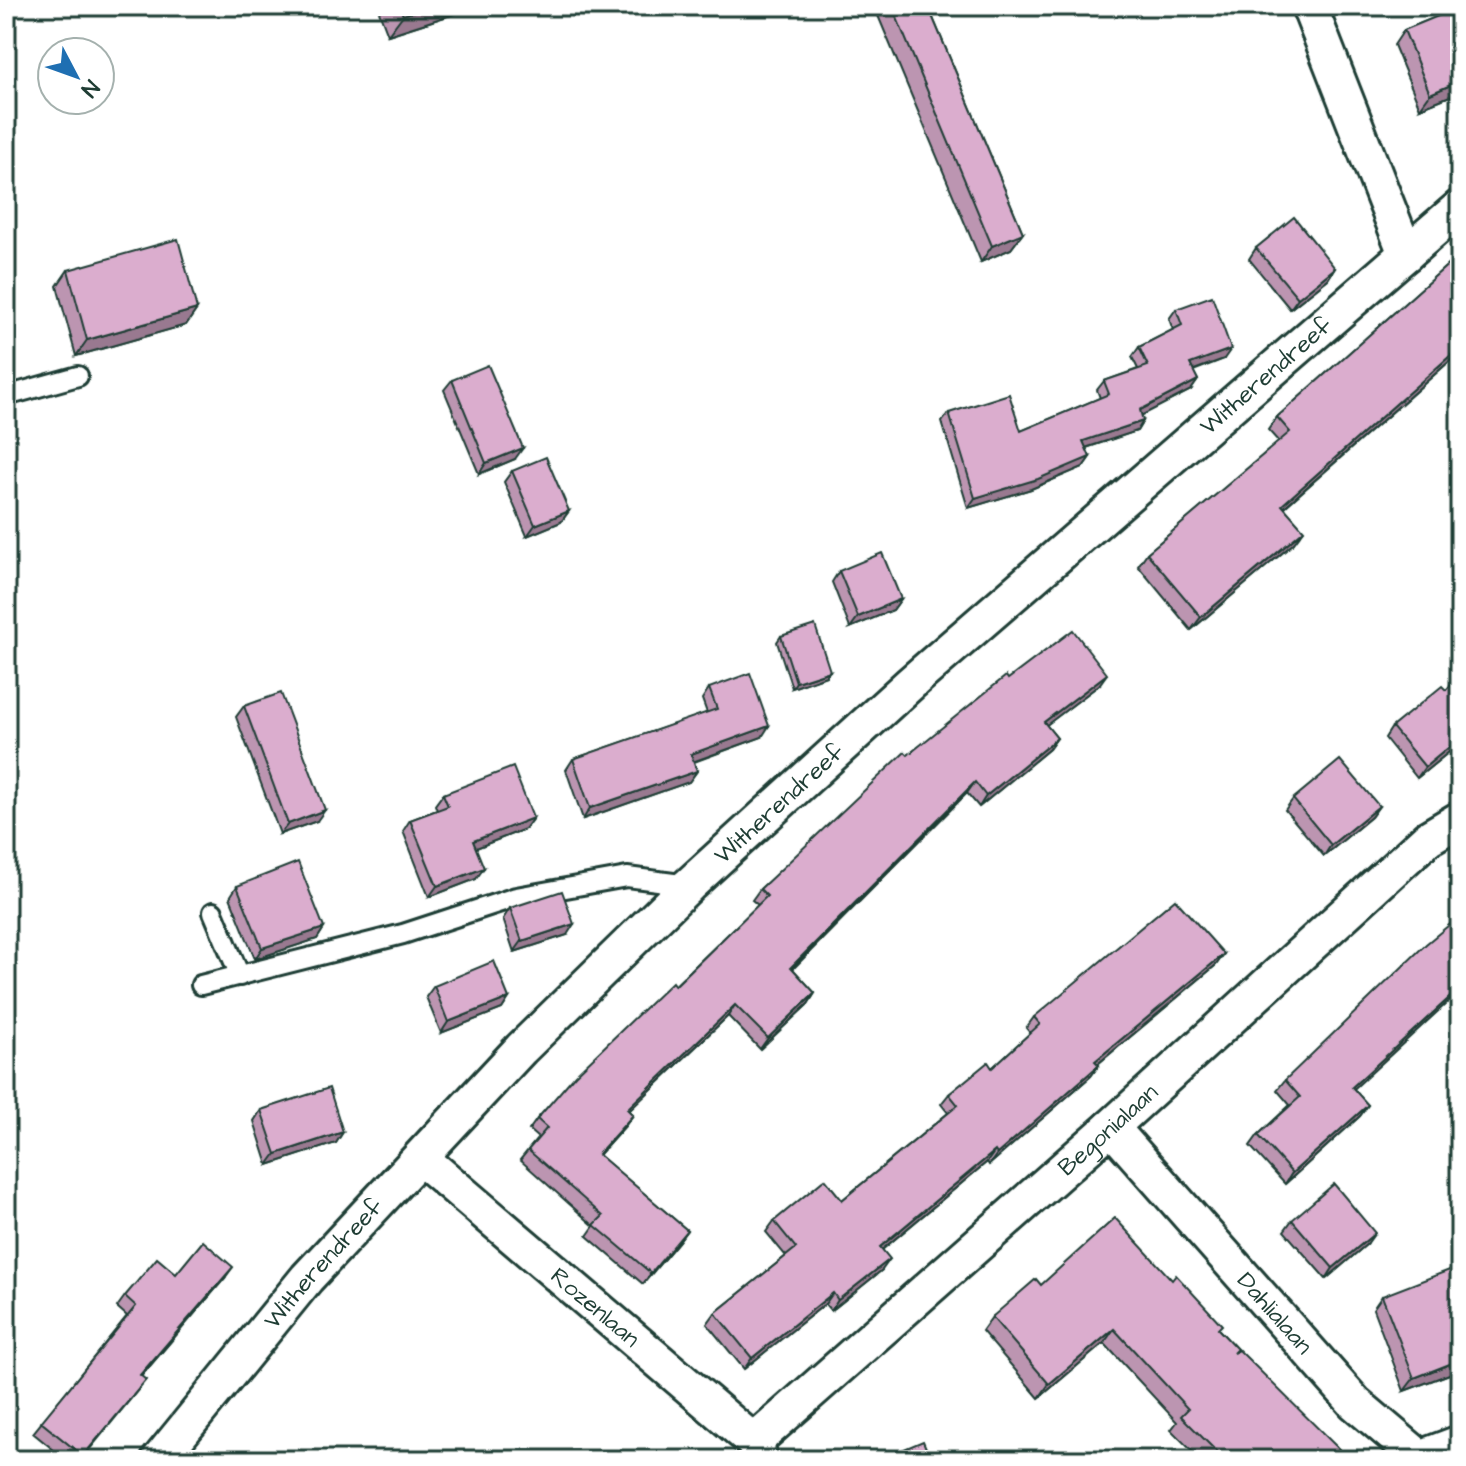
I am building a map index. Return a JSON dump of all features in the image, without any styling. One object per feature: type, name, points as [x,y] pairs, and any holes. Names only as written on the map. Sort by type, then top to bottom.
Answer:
[{"type":"street","points":[[1309,6],[1406,254]]},
{"type":"street","name":"Witherendreef","points":[[159,1460],[307,1278],[422,1159],[521,1049],[689,885],[959,641],[1460,207]]},
{"type":"street","name":"Begonialaan","points":[[757,1451],[1428,838],[1460,819]]},
{"type":"street","name":"Dahlialaan","points":[[1111,1127],[1355,1403],[1420,1458],[1460,1443]]},
{"type":"street","name":"Rozenlaan","points":[[422,1159],[757,1451]]},
{"type":"lane","points":[[6,396],[78,376]]},
{"type":"lane","points":[[201,985],[403,934],[516,897],[627,877],[689,885]]},
{"type":"lane","points":[[213,912],[240,976]]},
{"type":"building","points":[[399,6],[430,6],[403,15]]},
{"type":"building","points":[[892,6],[928,6],[1023,233],[992,246]]},
{"type":"building","points":[[1460,7],[1460,81],[1430,94],[1404,30]]},
{"type":"building","points":[[1294,217],[1335,268],[1298,298],[1256,248]]},
{"type":"building","points":[[178,239],[197,309],[87,340],[68,270]]},
{"type":"building","points":[[1460,254],[1460,347],[1282,505],[1304,530],[1201,617],[1147,553],[1290,432],[1277,417]]},
{"type":"building","points":[[1212,296],[1231,349],[1190,364],[1198,380],[1140,410],[1143,421],[1083,441],[1090,457],[1038,479],[975,498],[949,413],[1009,394],[1021,431],[1109,394],[1104,381],[1148,366],[1139,347],[1182,325],[1176,309]]},
{"type":"building","points":[[488,365],[523,448],[486,463],[452,380]]},
{"type":"building","points":[[546,457],[569,511],[535,525],[512,471]]},
{"type":"building","points":[[882,553],[901,599],[858,617],[839,571]]},
{"type":"building","points":[[815,625],[830,671],[796,682],[781,636]]},
{"type":"building","points":[[1073,630],[1107,674],[1044,722],[1057,738],[986,796],[975,782],[791,967],[815,993],[768,1038],[735,1005],[627,1109],[633,1115],[598,1154],[687,1230],[651,1273],[594,1225],[603,1216],[528,1150],[547,1128],[537,1119],[575,1075],[672,982],[675,986],[767,896],[760,889],[905,752],[908,755],[1006,676],[1008,679]]},
{"type":"building","points":[[750,673],[769,726],[691,754],[697,771],[590,808],[573,759],[717,709],[709,688]]},
{"type":"building","points":[[1460,675],[1460,738],[1425,767],[1392,727],[1442,686],[1446,690]]},
{"type":"building","points":[[281,693],[325,810],[288,824],[244,706]]},
{"type":"building","points":[[1340,760],[1379,806],[1331,845],[1293,799]]},
{"type":"building","points":[[513,767],[533,818],[473,841],[484,868],[437,886],[410,820],[448,806],[443,794]]},
{"type":"building","points":[[298,862],[324,928],[262,948],[237,886]]},
{"type":"building","points":[[562,891],[574,924],[522,941],[510,908]]},
{"type":"building","points":[[1175,899],[1224,954],[1095,1061],[1099,1065],[997,1154],[995,1151],[880,1247],[890,1259],[838,1300],[833,1293],[752,1358],[715,1313],[796,1248],[774,1221],[825,1179],[842,1200],[958,1105],[949,1094],[988,1062],[992,1068],[1040,1024],[1034,1017]]},
{"type":"building","points":[[1460,916],[1460,988],[1352,1087],[1368,1105],[1292,1173],[1258,1135],[1300,1097],[1285,1080],[1426,944]]},
{"type":"building","points":[[494,961],[509,998],[448,1022],[434,986]]},
{"type":"building","points":[[329,1088],[343,1132],[276,1154],[261,1110]]},
{"type":"building","points":[[1334,1184],[1375,1233],[1333,1268],[1292,1220]]},
{"type":"building","points":[[1115,1218],[1172,1280],[1176,1275],[1222,1325],[1218,1329],[1237,1349],[1233,1353],[1239,1350],[1350,1460],[1225,1460],[1181,1416],[1188,1409],[1114,1329],[1049,1384],[992,1317],[1036,1279],[1041,1285]]},
{"type":"building","points":[[203,1241],[233,1267],[140,1375],[146,1380],[83,1456],[41,1422],[136,1306],[125,1296],[157,1258],[176,1274]]},
{"type":"building","points":[[1460,1266],[1460,1360],[1414,1378],[1382,1296]]},
{"type":"building","points":[[923,1441],[931,1460],[878,1460]]}]
